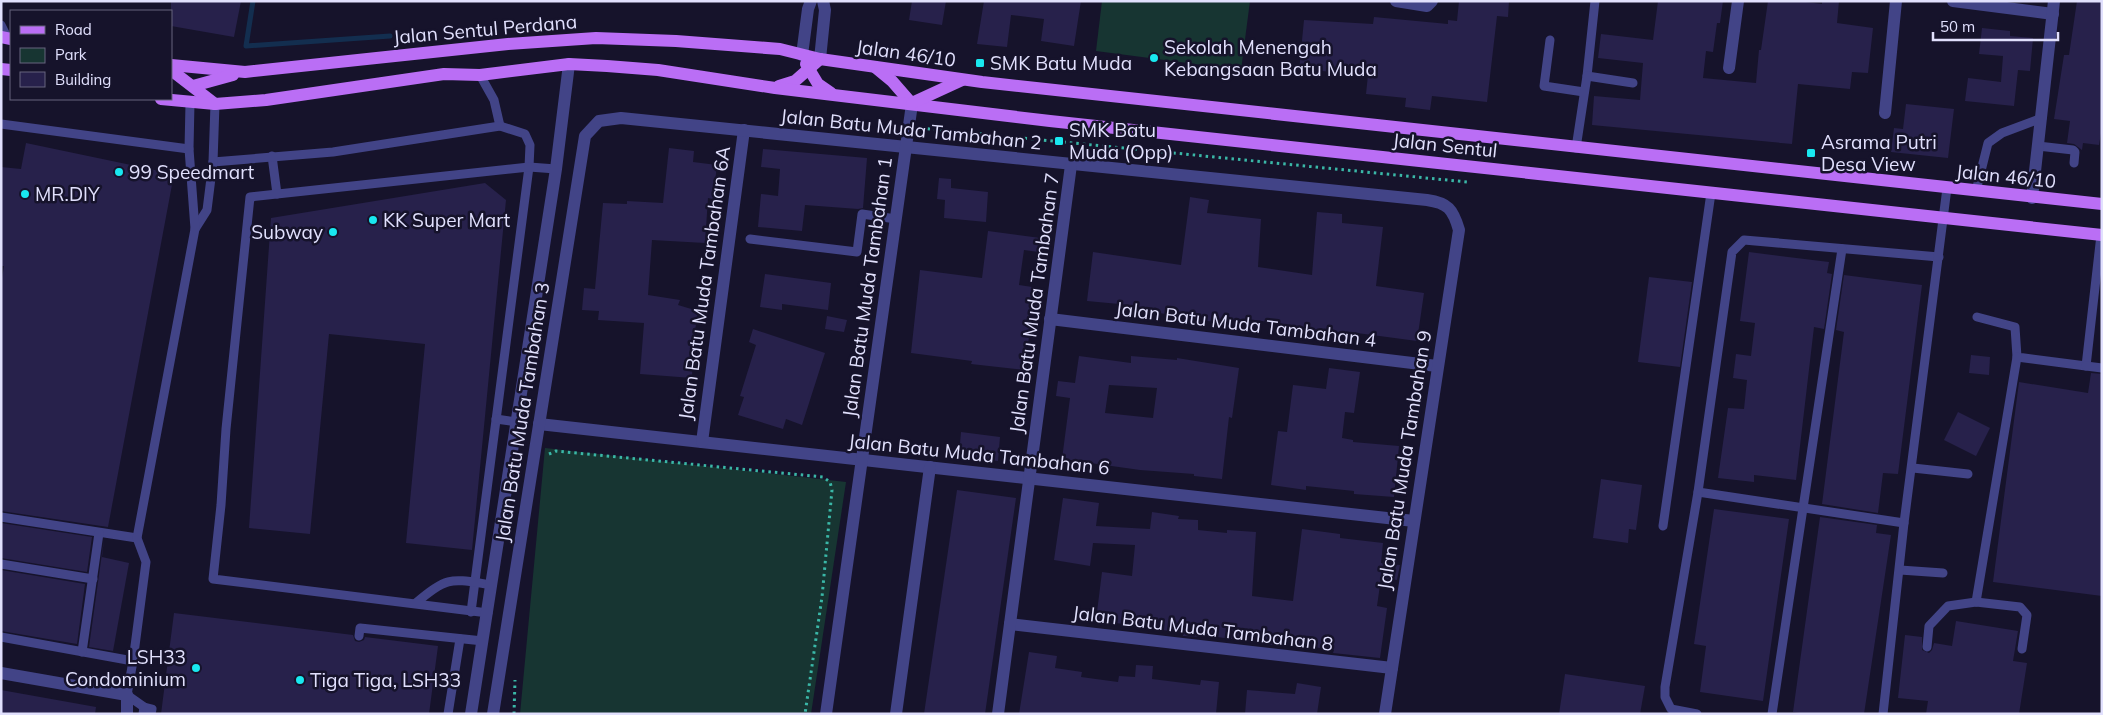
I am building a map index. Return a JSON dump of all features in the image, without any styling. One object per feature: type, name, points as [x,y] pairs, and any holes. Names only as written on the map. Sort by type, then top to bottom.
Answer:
[{"type":"main road","name":"Jalan Sentul Perdana","points":[[172,65],[245,72],[508,44],[596,38],[676,41],[780,49],[802,55]]},
{"type":"main road","points":[[802,55],[820,59]]},
{"type":"main road","points":[[802,55],[808,70],[818,84],[833,95]]},
{"type":"main road","points":[[775,88],[795,81],[820,59]]},
{"type":"main road","name":"Jalan 46/10","points":[[820,59],[962,80],[1136,99]]},
{"type":"main road","points":[[168,100],[215,104],[266,100],[444,74],[480,76],[569,64],[658,70],[775,88],[912,104],[962,80]]},
{"type":"main road","points":[[875,67],[892,81],[912,104]]},
{"type":"main road","points":[[172,71],[215,104]]},
{"type":"main road","points":[[192,86],[245,72]]},
{"type":"main road","points":[[190,103],[192,86]]},
{"type":"main road","name":"Jalan Sentul","points":[[1136,99],[1757,168]]},
{"type":"main road","name":"Jalan Sentul","points":[[912,104],[1050,121],[1944,218]]},
{"type":"main road","name":"Jalan 46/10","points":[[1757,168],[2102,204]]},
{"type":"main road","points":[[1944,218],[2101,235]]},
{"type":"street","points":[[802,55],[808,9],[812,1]]},
{"type":"street","points":[[820,59],[825,10],[823,1]]},
{"type":"street","points":[[1396,1],[1427,6],[1432,1]]},
{"type":"street","points":[[1729,68],[1738,1]]},
{"type":"street","points":[[1885,113],[1896,1]]},
{"type":"street","points":[[1953,1],[2054,8],[2032,198]]},
{"type":"street","points":[[471,714],[556,169],[569,64]]},
{"type":"street","name":"Jalan Batu Muda Tambahan 1","points":[[826,714],[912,104]]},
{"type":"street","name":"Jalan Batu Muda Tambahan 2","points":[[599,121],[621,118],[1427,200],[1439,202],[1454,213]]},
{"type":"street","name":"Jalan Batu Muda Tambahan 3","points":[[493,714],[585,136],[599,121]]},
{"type":"street","name":"Jalan Batu Muda Tambahan 6A","points":[[702,442],[744,130]]},
{"type":"street","name":"Jalan Batu Muda Tambahan 7","points":[[998,714],[1071,165]]},
{"type":"street","name":"Jalan Batu Muda Tambahan 9","points":[[1385,714],[1458,230],[1454,213]]},
{"type":"street","name":"Jalan Batu Muda Tambahan 4","points":[[1050,319],[1437,366]]},
{"type":"street","name":"Jalan Batu Muda Tambahan 6","points":[[539,424],[1414,521]]},
{"type":"street","points":[[896,714],[930,467]]},
{"type":"street","name":"Jalan Batu Muda Tambahan 8","points":[[1010,624],[1392,668]]},
{"type":"street","points":[[1,673],[128,695],[127,714]]},
{"type":"lane","points":[[1576,148],[1587,76],[1594,1]]},
{"type":"lane","points":[[1,25],[7,38]]},
{"type":"lane","points":[[1550,40],[1544,86],[1584,92]]},
{"type":"lane","points":[[480,76],[494,100],[500,126]]},
{"type":"lane","points":[[1587,76],[1633,83]]},
{"type":"lane","points":[[152,714],[152,709],[144,710],[128,695],[146,562],[137,538],[195,229],[189,149],[190,103]]},
{"type":"lane","points":[[195,229],[207,210],[213,162],[215,104]]},
{"type":"lane","points":[[1976,191],[1988,143],[2002,133],[2042,118]]},
{"type":"lane","points":[[1,124],[189,149]]},
{"type":"lane","points":[[213,162],[333,152],[500,126],[524,134],[530,145],[529,168],[471,612]]},
{"type":"lane","points":[[2038,146],[2073,150],[2075,152],[2074,163]]},
{"type":"lane","points":[[272,156],[277,194]]},
{"type":"lane","points":[[488,613],[213,578],[250,197],[529,168],[556,169]]},
{"type":"lane","points":[[1883,714],[1904,523],[1913,468],[1947,188]]},
{"type":"lane","points":[[1663,526],[1711,193]]},
{"type":"lane","points":[[750,239],[857,252],[862,214],[896,219]]},
{"type":"lane","points":[[2086,366],[2101,235]]},
{"type":"lane","points":[[1697,714],[1671,709],[1665,697],[1665,686],[1698,492],[1732,252],[1744,240],[1939,257]]},
{"type":"lane","points":[[1772,714],[1842,249]]},
{"type":"lane","points":[[1976,602],[2017,357],[2015,327],[1977,317]]},
{"type":"lane","points":[[2017,357],[2102,368]]},
{"type":"lane","points":[[496,419],[517,422]]},
{"type":"lane","points":[[1913,468],[1968,474]]},
{"type":"lane","points":[[1698,492],[1904,523]]},
{"type":"lane","points":[[1,517],[137,538]]},
{"type":"lane","points":[[82,652],[99,533]]},
{"type":"lane","points":[[1,564],[92,579]]},
{"type":"lane","points":[[1900,570],[1943,573]]},
{"type":"lane","points":[[416,603],[432,589],[452,579],[492,585]]},
{"type":"lane","points":[[1927,647],[1930,626],[1948,606],[1976,602],[2020,607],[2026,615],[2022,649]]},
{"type":"lane","points":[[359,636],[360,628],[483,641]]},
{"type":"lane","points":[[1,637],[133,662]]},
{"type":"lane","points":[[448,714],[460,639]]},
{"type":"path","points":[[545,460],[549,453],[556,451],[823,476],[830,482],[832,490],[822,597],[805,714]]},
{"type":"path","points":[[514,714],[515,674]]},
{"type":"green space","points":[[1102,1],[1250,1],[1241,70],[1096,51]]},
{"type":"green space","points":[[545,448],[846,482],[811,714],[520,714]]},
{"type":"building","points":[[171,1],[241,1],[234,37],[172,26]]},
{"type":"building","points":[[912,1],[946,1],[942,25],[909,20]]},
{"type":"building","points":[[984,1],[1081,1],[1074,46],[1041,41],[1044,19],[1011,15],[1007,47],[977,44]]},
{"type":"building","points":[[1459,1],[1509,1],[1508,17],[1497,16],[1487,102],[1432,96],[1430,110],[1405,107],[1406,98],[1366,94],[1368,75],[1299,71],[1304,20],[1373,24],[1374,17],[1448,24],[1448,20],[1457,21]]},
{"type":"building","points":[[1658,1],[1723,1],[1720,23],[1717,23],[1713,52],[1706,51],[1703,78],[1756,83],[1759,50],[1761,50],[1768,1],[1798,1],[1822,4],[1822,1],[1839,1],[1837,23],[1873,28],[1868,73],[1852,72],[1850,89],[1798,84],[1792,144],[1592,125],[1594,96],[1640,100],[1643,63],[1598,58],[1601,34],[1653,40]]},
{"type":"building","points":[[2077,1],[2102,1],[2102,127],[2099,145],[2083,143],[2082,150],[2074,144],[2067,143],[2070,121],[2054,119],[2064,55],[2069,55]]},
{"type":"building","points":[[1982,28],[2010,31],[2010,36],[2033,38],[2030,71],[2018,70],[2014,106],[1965,101],[1968,78],[2001,82],[2003,56],[1979,54]]},
{"type":"building","points":[[1906,104],[1954,109],[1948,158],[1891,152],[1894,128],[1903,129]]},
{"type":"building","points":[[26,143],[174,174],[108,527],[1,511],[1,284],[4,266],[1,266],[1,167],[21,169]]},
{"type":"building","points":[[669,148],[694,151],[693,162],[717,165],[713,199],[708,198],[705,243],[652,240],[648,295],[680,300],[678,305],[698,311],[693,344],[692,378],[640,374],[644,323],[598,320],[599,311],[582,310],[584,288],[595,289],[603,203],[627,204],[627,201],[663,203]]},
{"type":"building","points":[[763,149],[867,158],[863,208],[805,205],[802,231],[758,227],[761,194],[778,196],[780,169],[761,167]]},
{"type":"building","points":[[939,178],[951,179],[951,188],[988,192],[986,222],[944,218],[945,200],[937,199]]},
{"type":"building","points":[[485,183],[506,200],[472,550],[406,543],[425,344],[329,334],[310,534],[249,528],[271,218]]},
{"type":"building","points":[[1190,197],[1209,200],[1207,213],[1261,219],[1258,267],[1312,275],[1317,212],[1342,214],[1342,223],[1383,227],[1376,286],[1424,293],[1417,341],[1357,333],[1295,328],[1295,326],[1248,319],[1247,325],[1207,321],[1130,308],[1130,305],[1087,301],[1093,252],[1181,265]]},
{"type":"building","points":[[988,231],[1048,239],[1046,253],[1024,250],[1019,285],[1039,288],[1035,320],[1031,320],[1025,370],[971,364],[972,361],[911,353],[920,270],[982,278]]},
{"type":"building","points":[[1749,252],[1829,262],[1827,273],[1832,274],[1824,329],[1814,327],[1796,480],[1754,475],[1754,482],[1718,478],[1728,408],[1744,409],[1747,380],[1733,378],[1736,354],[1751,356],[1755,323],[1740,321]]},
{"type":"building","points":[[765,274],[831,283],[828,310],[782,304],[782,310],[760,307]]},
{"type":"building","points":[[1844,275],[1922,285],[1898,474],[1883,473],[1878,513],[1822,504],[1844,332],[1836,330]]},
{"type":"building","points":[[1649,277],[1692,282],[1680,367],[1638,362]]},
{"type":"building","points":[[827,316],[847,320],[844,332],[825,329]]},
{"type":"building","points":[[753,329],[825,353],[802,425],[786,419],[783,429],[738,415],[744,397],[740,396],[756,345],[749,342]]},
{"type":"building","points":[[1971,355],[1990,357],[1989,375],[1969,373]]},
{"type":"building","points":[[1079,356],[1131,363],[1131,356],[1177,360],[1177,358],[1239,368],[1232,418],[1229,417],[1222,479],[1062,459],[1070,398],[1056,396],[1058,381],[1075,383]],"holes":[[[1109,385],[1157,388],[1153,418],[1105,413]]]},
{"type":"building","points":[[1329,368],[1360,372],[1354,413],[1345,412],[1342,438],[1353,440],[1353,442],[1399,446],[1394,497],[1354,494],[1354,491],[1306,486],[1306,490],[1271,485],[1278,431],[1287,432],[1293,385],[1326,389]]},
{"type":"building","points":[[2091,373],[2102,374],[2102,596],[1993,582],[2019,382],[2088,393]]},
{"type":"building","points":[[1958,412],[1990,428],[1976,456],[1944,440]]},
{"type":"building","points":[[961,432],[1000,437],[998,461],[959,456]]},
{"type":"building","points":[[1601,479],[1642,485],[1636,530],[1629,529],[1628,543],[1593,538]]},
{"type":"building","points":[[957,490],[1016,498],[985,714],[924,714]]},
{"type":"building","points":[[1063,498],[1099,503],[1096,526],[1150,529],[1152,512],[1179,516],[1178,519],[1198,520],[1198,530],[1227,533],[1227,530],[1256,532],[1252,596],[1293,601],[1302,529],[1340,534],[1340,538],[1383,543],[1381,563],[1400,565],[1397,580],[1381,578],[1377,606],[1387,608],[1380,658],[1333,653],[1334,650],[1279,642],[1279,646],[1204,635],[1204,637],[1183,636],[1183,633],[1096,620],[1102,572],[1132,576],[1135,545],[1093,543],[1090,566],[1054,560]]},
{"type":"building","points":[[1714,509],[1789,519],[1763,701],[1700,692],[1706,646],[1694,644]]},
{"type":"building","points":[[1820,517],[1877,525],[1876,533],[1891,535],[1864,714],[1806,714],[1793,712]]},
{"type":"building","points":[[1,523],[92,537],[87,572],[1,558]]},
{"type":"building","points":[[104,539],[102,557],[129,563],[113,651],[89,647]]},
{"type":"building","points":[[1,570],[85,584],[77,644],[1,631]]},
{"type":"building","name":"Tiga Tiga, LSH33","points":[[174,613],[353,635],[355,641],[359,642],[364,640],[365,637],[438,646],[429,714],[161,714]]},
{"type":"building","points":[[1956,621],[2018,631],[2013,661],[2027,663],[2019,714],[1926,714],[1928,701],[1898,698],[1905,635],[1922,637],[1922,650],[1929,653],[1934,643],[1952,646]]},
{"type":"building","points":[[1029,652],[1057,656],[1055,668],[1082,672],[1081,677],[1118,682],[1119,676],[1135,677],[1136,665],[1153,666],[1152,679],[1200,685],[1201,680],[1219,682],[1216,714],[1019,714]]},
{"type":"building","points":[[1565,674],[1645,686],[1640,714],[1559,714]]},
{"type":"building","points":[[1297,683],[1321,687],[1317,714],[1245,714],[1247,690],[1295,694]]},
{"type":"building","points":[[1,690],[96,707],[95,714],[1,714]]},
{"type":"waterway","points":[[253,1],[246,46],[390,36]]},
{"type":"place","name":"Sekolah Menengah Kebangsaan Batu Muda","points":[[1154,58]]},
{"type":"place","name":"SMK Batu Muda","points":[[980,63]]},
{"type":"place","name":"SMK Batu Muda (Opp)","points":[[1059,141]]},
{"type":"place","name":"Asrama Putri Desa View","points":[[1811,153]]},
{"type":"place","name":"99 Speedmart","points":[[119,172]]},
{"type":"place","name":"MR.DIY","points":[[25,194]]},
{"type":"place","name":"KK Super Mart","points":[[373,220]]},
{"type":"place","name":"Subway","points":[[333,232]]},
{"type":"place","name":"LSH33 Condominium","points":[[196,668]]},
{"type":"place","name":"Tiga Tiga, LSH33","points":[[300,680]]}]
